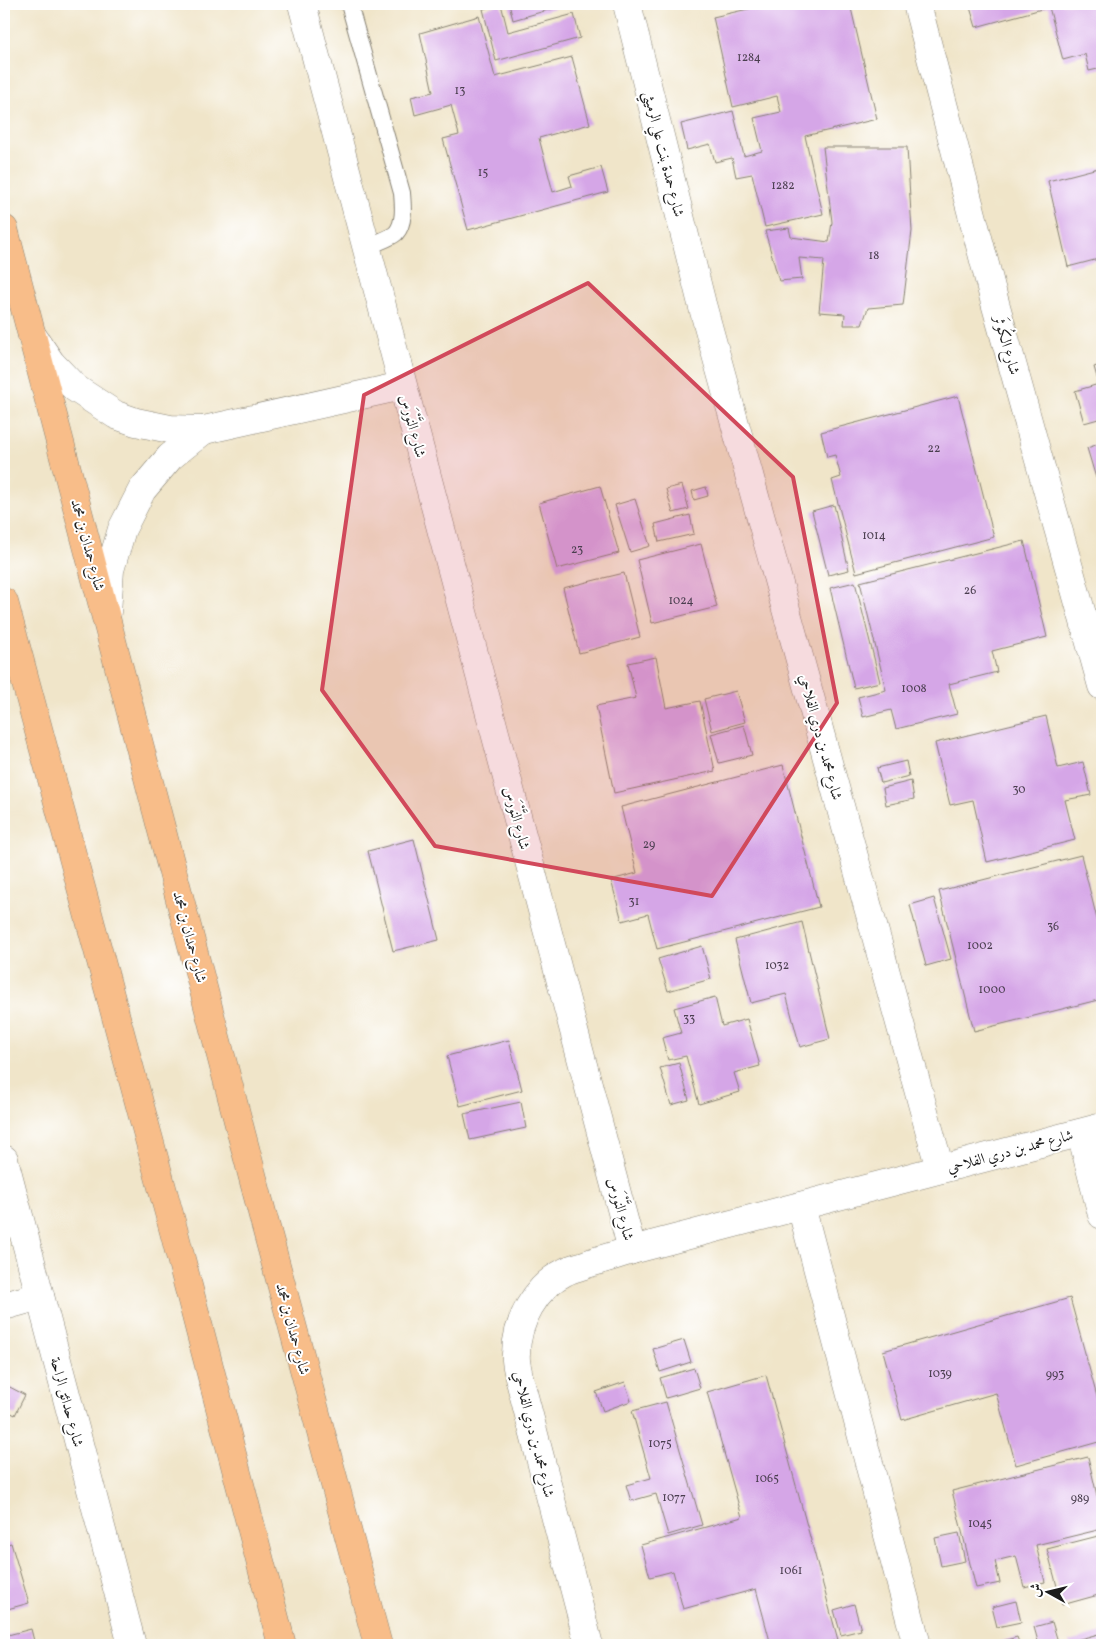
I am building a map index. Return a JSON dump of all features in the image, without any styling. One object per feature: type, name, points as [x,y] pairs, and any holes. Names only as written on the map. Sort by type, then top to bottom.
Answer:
[{"type":"main road","name":"شارع حمدان بن محمد","points":[[4,229],[266,1230],[378,1645]]},
{"type":"main road","points":[[4,602],[282,1645]]},
{"type":"street","name":"شارع النَّوْرَس","points":[[302,4],[632,1250]]},
{"type":"street","name":"شارع حمدة بنت علي الرميثي","points":[[627,4],[702,304]]},
{"type":"street","name":"شارع الكُوثَر","points":[[918,4],[994,299],[1102,686]]},
{"type":"street","name":"شارع محمد بن دري الفلاحي","points":[[702,304],[940,1169]]},
{"type":"street","name":"شارع النَّوْرَس","points":[[32,333],[51,363],[75,388],[116,414],[136,422],[170,429],[204,430],[402,386]]},
{"type":"street","name":"شارع النَّوْرَس","points":[[107,617],[110,570],[122,528],[142,490],[170,457],[204,430]]},
{"type":"street","name":"شارع محمد بن دري الفلاحي","points":[[589,1645],[519,1377],[515,1355],[518,1333],[524,1318],[531,1304],[552,1280],[565,1272],[632,1250],[1091,1130],[1102,1215]]},
{"type":"street","name":"شارع حدائق الراحة","points":[[4,1159],[132,1645]]},
{"type":"street","points":[[801,1206],[917,1645]]},
{"type":"street","points":[[4,1306],[40,1296]]},
{"type":"lane","points":[[349,4],[402,193],[403,204],[400,225],[395,233],[366,247]]},
{"type":"highlighted area","points":[[588,283],[793,477],[837,703],[712,896],[435,846],[322,690],[364,395]]},
{"type":"building","points":[[501,4],[508,32],[574,14],[580,38],[496,61],[483,9]]},
{"type":"building","points":[[509,4],[569,4],[513,20]]},
{"type":"building","points":[[770,4],[850,4],[877,119],[805,136],[823,214],[765,227],[752,174],[736,177],[732,158],[715,162],[710,144],[687,150],[681,124],[733,111],[744,156],[762,151],[754,118],[781,112],[777,96],[733,107],[713,17]]},
{"type":"building","points":[[969,4],[1102,4],[1102,68],[1089,71],[1085,54],[1063,60],[1049,7],[976,27]]},
{"type":"building","points":[[479,16],[495,77],[572,57],[590,124],[539,138],[553,192],[572,186],[569,176],[601,167],[608,192],[468,230],[443,139],[459,135],[451,105],[415,115],[411,97],[433,92],[420,33]]},
{"type":"building","points":[[823,147],[907,147],[912,231],[903,305],[868,308],[862,325],[844,325],[845,314],[819,312],[824,260],[799,258],[802,279],[779,281],[765,231],[789,228],[791,237],[829,242],[832,222]]},
{"type":"building","points":[[1102,167],[1102,258],[1068,267],[1048,181]]},
{"type":"building","points":[[1102,364],[1102,418],[1084,423],[1075,391],[1099,384],[1094,367]]},
{"type":"building","points":[[958,396],[994,537],[856,573],[832,480],[841,477],[835,455],[827,457],[821,432]]},
{"type":"building","points":[[1102,443],[1102,476],[1096,478],[1087,448]]},
{"type":"building","points":[[682,485],[689,509],[673,513],[666,489]]},
{"type":"building","points":[[600,486],[619,553],[557,569],[539,503]]},
{"type":"building","points":[[706,487],[708,496],[694,500],[692,491]]},
{"type":"building","points":[[635,499],[650,546],[630,552],[615,505]]},
{"type":"building","points":[[834,505],[849,570],[828,575],[812,511]]},
{"type":"building","points":[[690,515],[694,534],[659,542],[655,524]]},
{"type":"building","points":[[1024,541],[1047,637],[992,651],[997,672],[949,684],[957,714],[896,729],[891,710],[863,717],[858,697],[886,690],[860,582]]},
{"type":"building","points":[[701,544],[717,607],[652,623],[637,560]]},
{"type":"building","points":[[624,573],[640,637],[579,653],[563,588]]},
{"type":"building","points":[[855,582],[880,682],[854,688],[830,588]]},
{"type":"building","points":[[656,657],[666,708],[700,701],[715,771],[614,793],[596,706],[636,698],[628,663]]},
{"type":"building","points":[[736,691],[745,722],[712,731],[704,699]]},
{"type":"building","points":[[1046,716],[1058,768],[1083,762],[1091,795],[1065,800],[1075,840],[987,862],[973,800],[950,805],[935,743]]},
{"type":"building","points":[[744,725],[752,755],[719,763],[711,734]]},
{"type":"building","points":[[906,761],[909,776],[881,783],[877,768]]},
{"type":"building","points":[[783,765],[819,907],[657,949],[648,914],[622,921],[611,880],[637,873],[621,807]]},
{"type":"building","points":[[911,781],[914,799],[886,805],[883,788]]},
{"type":"building","points":[[414,839],[439,940],[393,951],[368,851]]},
{"type":"building","points":[[1081,855],[1102,939],[1102,999],[974,1031],[939,891]]},
{"type":"building","points":[[934,898],[951,959],[926,966],[910,905]]},
{"type":"building","points":[[802,922],[830,1039],[800,1047],[786,994],[751,1003],[735,940]]},
{"type":"building","points":[[702,946],[711,979],[668,991],[658,959]]},
{"type":"building","points":[[715,997],[722,1026],[747,1019],[760,1066],[734,1073],[740,1092],[699,1104],[686,1056],[668,1060],[662,1038],[681,1033],[674,1008]]},
{"type":"building","points":[[509,1040],[522,1090],[460,1106],[447,1056]]},
{"type":"building","points":[[679,1063],[689,1100],[671,1105],[660,1068]]},
{"type":"building","points":[[521,1102],[526,1128],[470,1140],[464,1114]]},
{"type":"building","points":[[1070,1298],[1102,1415],[1102,1441],[1016,1465],[996,1393],[902,1420],[883,1351]]},
{"type":"building","points":[[684,1340],[691,1362],[660,1372],[653,1349]]},
{"type":"building","points":[[694,1368],[700,1388],[666,1398],[660,1378]]},
{"type":"building","points":[[766,1375],[838,1640],[819,1645],[771,1645],[756,1589],[683,1609],[673,1571],[650,1577],[641,1545],[742,1517],[707,1392]]},
{"type":"building","points":[[625,1382],[631,1401],[603,1411],[596,1392]]},
{"type":"building","points":[[4,1384],[25,1395],[15,1415],[4,1409]]},
{"type":"building","points":[[666,1402],[702,1525],[668,1535],[656,1494],[631,1501],[626,1485],[651,1478],[632,1411]]},
{"type":"building","points":[[1088,1457],[1102,1517],[1102,1529],[1036,1545],[1045,1582],[1024,1587],[1016,1556],[995,1561],[1000,1583],[976,1588],[952,1491]]},
{"type":"building","points":[[959,1533],[965,1561],[941,1566],[935,1538]]},
{"type":"building","points":[[1102,1535],[1102,1594],[1062,1605],[1047,1549]]},
{"type":"building","points":[[11,1543],[29,1603],[4,1610],[4,1545]]},
{"type":"building","points":[[1016,1601],[1021,1622],[997,1627],[992,1607]]},
{"type":"building","points":[[854,1604],[861,1630],[841,1635],[834,1610]]},
{"type":"building","points":[[1052,1622],[1059,1645],[1039,1645],[1034,1627]]},
{"type":"building","points":[[31,1629],[35,1645],[4,1645],[4,1636]]},
{"type":"building","points":[[1102,1633],[1102,1645],[1070,1645],[1069,1642]]},
{"type":"building","points":[[1017,1637],[1020,1645],[989,1645]]}]
